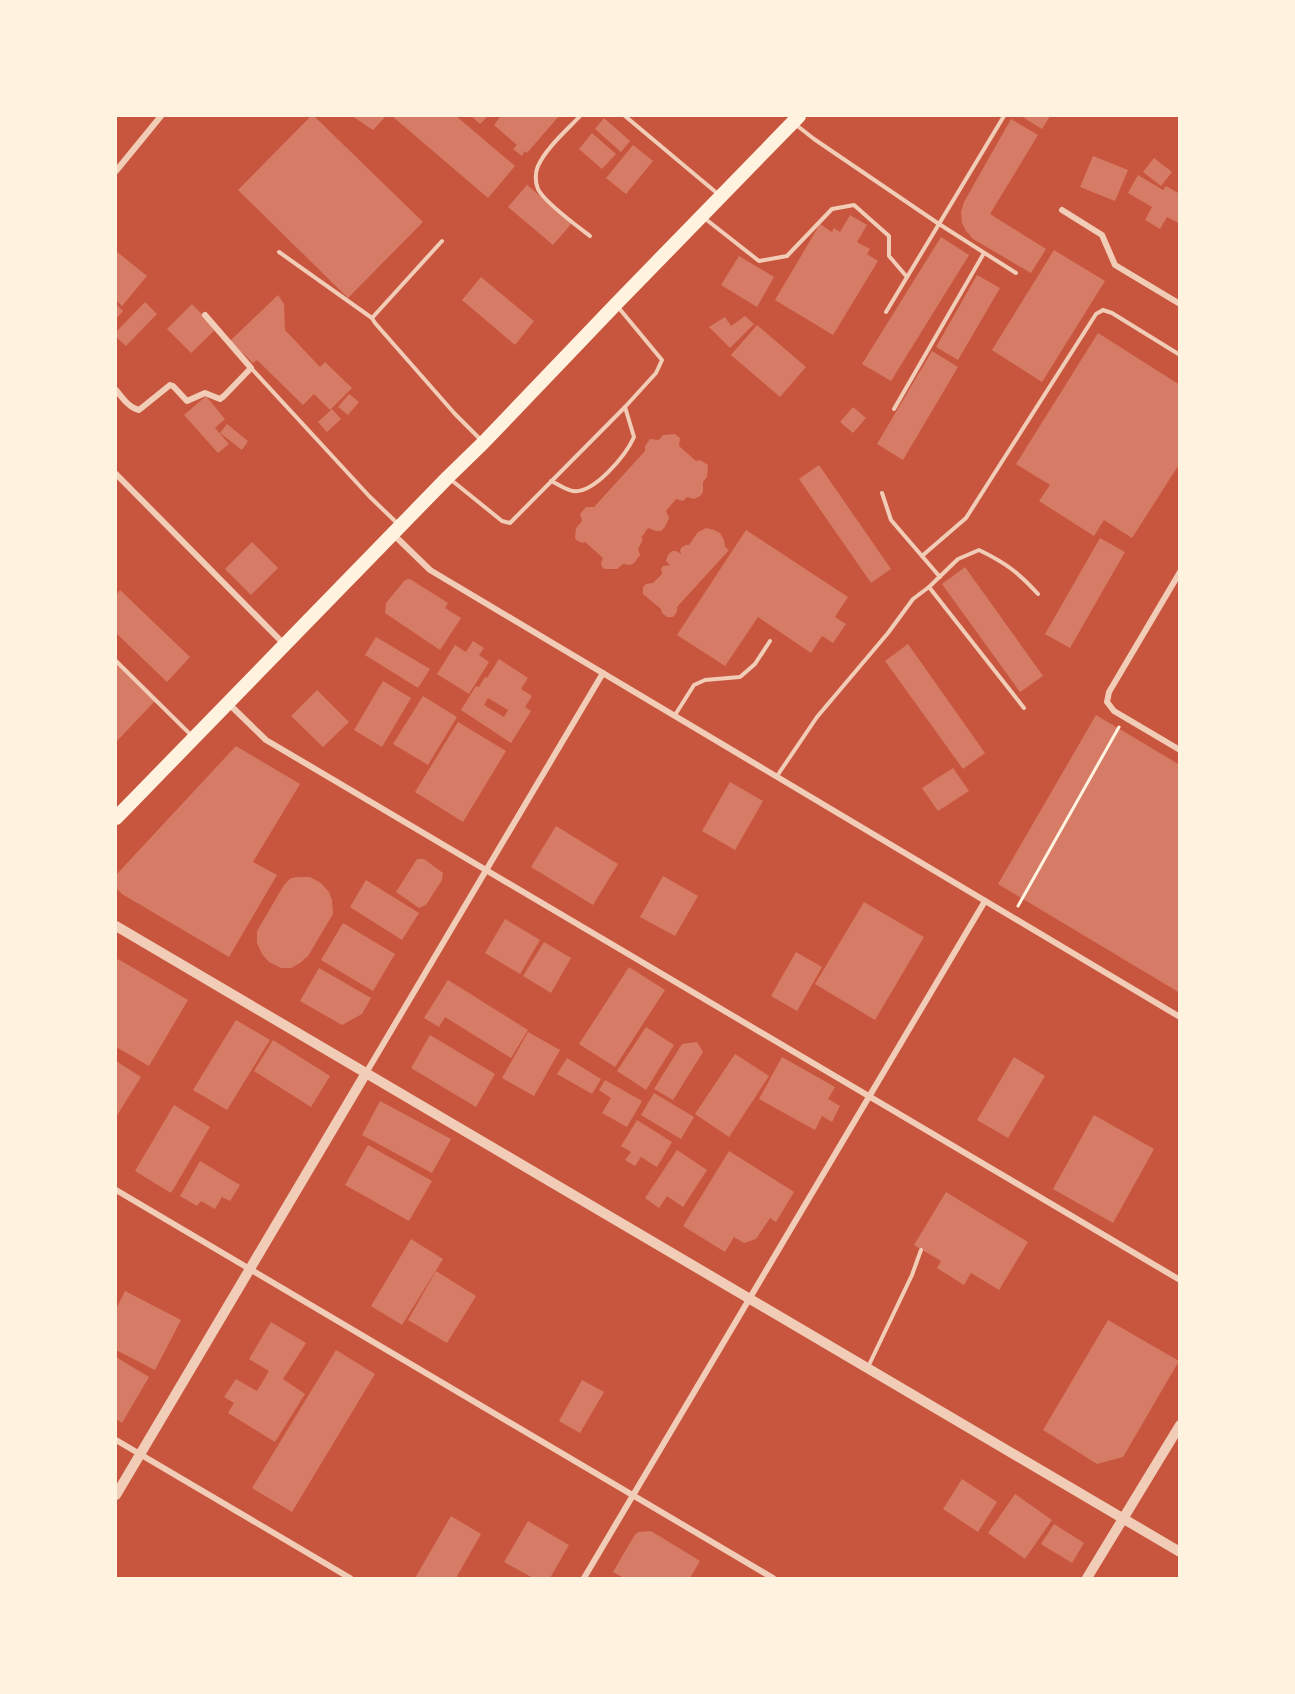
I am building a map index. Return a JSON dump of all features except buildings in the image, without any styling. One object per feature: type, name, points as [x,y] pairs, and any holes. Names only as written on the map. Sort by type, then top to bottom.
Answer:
[{"type":"main road","points":[[116,818],[796,119]]},
{"type":"street","points":[[116,171],[161,116]]},
{"type":"street","points":[[1062,210],[1102,235],[1115,265],[1179,304]]},
{"type":"street","points":[[116,390],[136,410],[170,385],[186,402],[205,393],[220,399],[251,368],[205,315]]},
{"type":"street","points":[[116,474],[284,645]]},
{"type":"street","points":[[396,530],[430,570],[1179,1017]]},
{"type":"street","points":[[1179,572],[1109,692],[1107,702],[1114,711],[1179,750]]},
{"type":"street","points":[[116,1496],[603,673]]},
{"type":"street","points":[[228,703],[266,740],[1179,1280]]},
{"type":"street","points":[[584,1578],[985,901]]},
{"type":"street","points":[[116,926],[1179,1552]]},
{"type":"street","points":[[116,1190],[773,1578]]},
{"type":"street","points":[[1087,1578],[1179,1425]]},
{"type":"street","points":[[116,1440],[350,1578]]},
{"type":"lane","points":[[580,116],[543,157],[536,168],[536,180],[538,189],[545,197],[590,236]]},
{"type":"lane","points":[[626,116],[721,196]]},
{"type":"lane","points":[[886,312],[1004,116]]},
{"type":"lane","points":[[796,119],[814,139],[1016,273]]},
{"type":"lane","points":[[702,216],[759,261],[787,255],[832,209],[854,206],[889,236],[889,256],[907,277]]},
{"type":"lane","points":[[372,318],[442,242]]},
{"type":"lane","points":[[279,252],[372,318],[382,332],[483,443]]},
{"type":"lane","points":[[894,409],[984,253]]},
{"type":"lane","points":[[448,477],[492,514],[510,523],[625,407],[656,373],[662,360],[616,304]]},
{"type":"lane","points":[[922,556],[966,518],[1096,314],[1103,310],[1112,313],[1179,355]]},
{"type":"lane","points":[[251,368],[370,497],[396,530]]},
{"type":"lane","points":[[551,481],[572,491],[583,490],[596,484],[630,445],[634,437],[625,407]]},
{"type":"lane","points":[[882,493],[891,520],[940,577]]},
{"type":"lane","points":[[777,777],[817,717],[888,633],[913,599],[958,560],[979,550],[998,559],[1022,576],[1038,594]]},
{"type":"lane","points":[[929,587],[1024,708]]},
{"type":"lane","points":[[675,716],[694,685],[705,680],[740,677],[755,664],[770,641]]},
{"type":"lane","points":[[116,661],[194,737]]},
{"type":"lane","points":[[867,1369],[912,1275],[921,1251]]},
{"type":"path","points":[[1011,917],[1125,717]]}]
